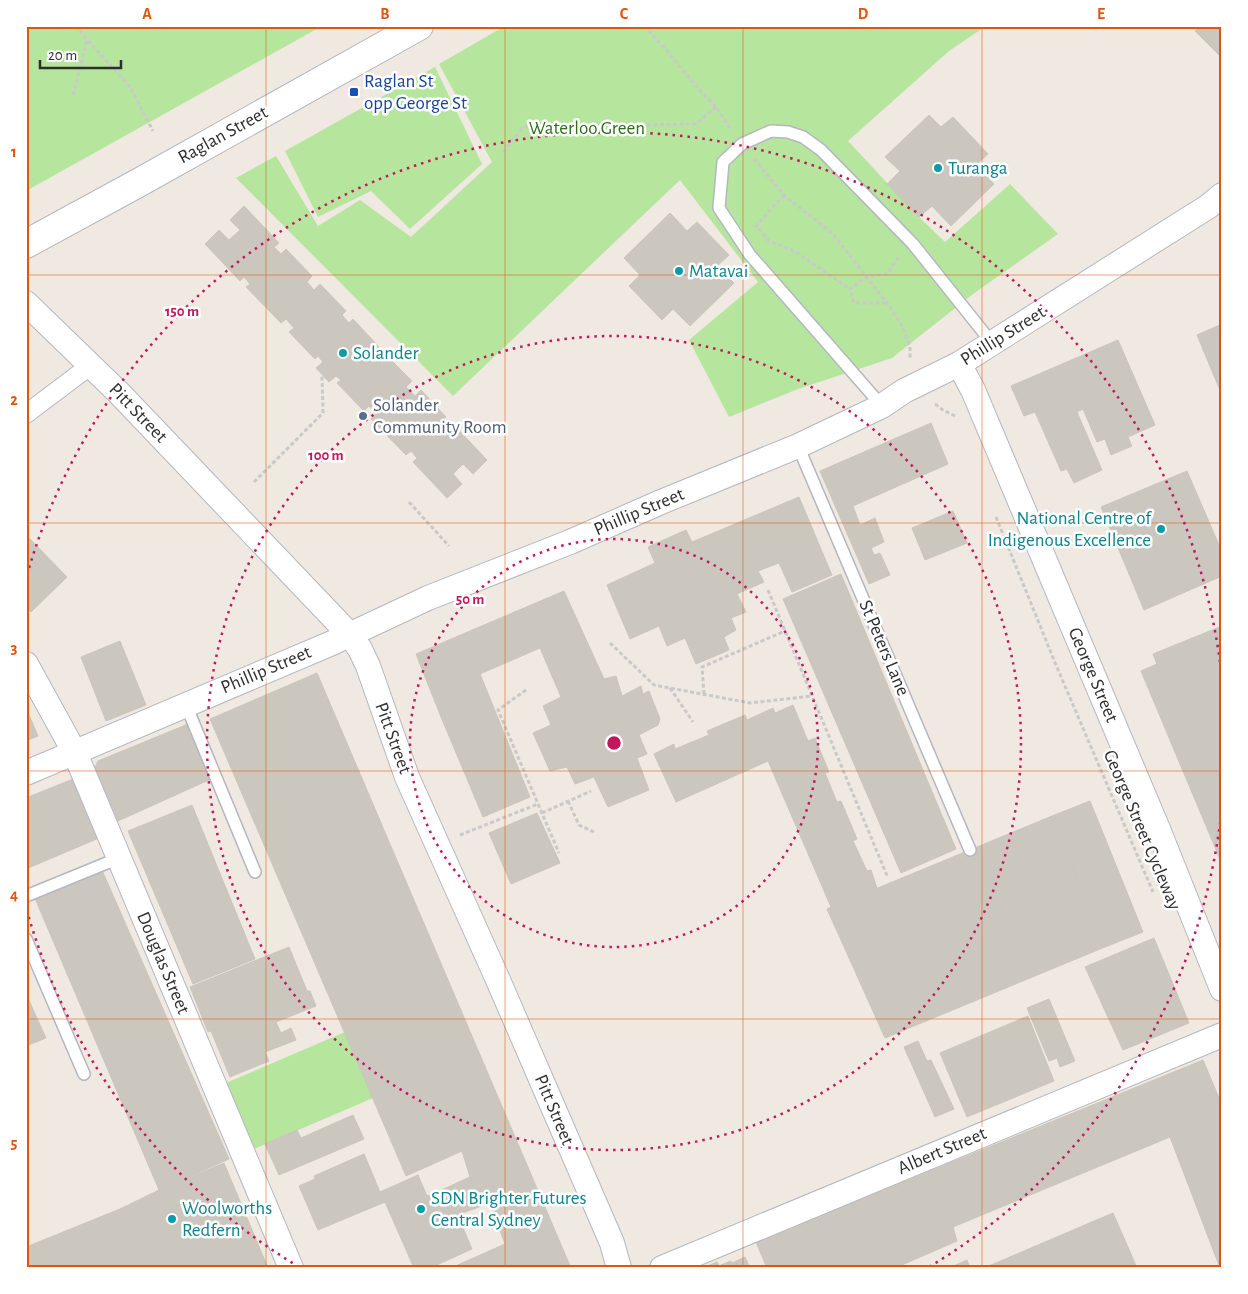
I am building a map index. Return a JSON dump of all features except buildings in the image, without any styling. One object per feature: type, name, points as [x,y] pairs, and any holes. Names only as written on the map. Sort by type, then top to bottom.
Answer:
[{"type":"street","name":"Raglan Street","points":[[26,244],[419,26]]},
{"type":"street","name":"Phillip Street","points":[[26,772],[350,635],[428,598],[570,542],[661,502],[798,446],[882,406],[910,388],[959,364],[1209,206],[1222,195]]},
{"type":"street","name":"Pitt Street","points":[[26,304],[119,393],[350,635],[360,649],[368,666],[407,777],[498,980],[612,1243],[620,1268]]},
{"type":"street","name":"George Street","points":[[959,364],[973,390],[1158,829],[1222,988]]},
{"type":"street","points":[[26,414],[91,365]]},
{"type":"street","name":"Douglas Street","points":[[26,664],[75,752],[291,1268]]},
{"type":"street","name":"Albert Street","points":[[662,1268],[1222,1035]]},
{"type":"lane","points":[[882,406],[750,255],[718,208],[723,162],[742,144],[771,131],[788,132],[803,137],[821,150],[913,244],[992,343]]},
{"type":"lane","name":"St Peters Lane","points":[[798,446],[970,850]]},
{"type":"lane","points":[[186,705],[255,872]]},
{"type":"lane","points":[[26,896],[119,858]]},
{"type":"lane","points":[[26,939],[84,1074]]},
{"type":"path","points":[[74,26],[130,86],[153,131]]},
{"type":"path","points":[[644,26],[716,107],[742,144],[784,195],[833,234],[901,324],[910,346],[910,361]]},
{"type":"path","points":[[73,95],[88,40]]},
{"type":"path","points":[[503,152],[523,127],[696,124],[716,107]]},
{"type":"path","points":[[784,195],[756,226],[769,241],[796,252],[850,289],[854,303],[886,304]]},
{"type":"path","points":[[850,289],[866,277],[887,274],[902,252],[913,244]]},
{"type":"path","points":[[254,482],[323,413],[322,374]]},
{"type":"path","points":[[936,405],[955,415],[957,422]]},
{"type":"path","points":[[409,502],[449,546]]},
{"type":"path","name":"George Street Cycleway","points":[[993,510],[1056,665],[1153,892]]},
{"type":"path","points":[[768,590],[888,878]]},
{"type":"path","points":[[704,694],[702,667],[785,631]]},
{"type":"path","points":[[610,643],[654,685],[750,703],[812,696]]},
{"type":"path","points":[[670,688],[693,722]]},
{"type":"path","points":[[526,690],[498,710],[559,853]]},
{"type":"path","points":[[542,813],[591,791]]},
{"type":"path","points":[[568,801],[579,825],[594,832]]},
{"type":"path","points":[[437,844],[538,804]]},
{"type":"green space","points":[[26,26],[322,26],[26,191]]},
{"type":"green space","name":"Waterloo Green","points":[[505,26],[986,26],[949,51],[848,141],[945,242],[1010,184],[1058,234],[973,294],[892,358],[798,389],[729,417],[689,340],[758,282],[680,180],[453,396],[236,178],[276,156],[318,226],[360,200],[411,237],[492,162],[439,64]]},
{"type":"green space","name":"Waterloo Green","points":[[435,67],[482,164],[410,229],[371,191],[318,217],[285,151]]},
{"type":"green space","points":[[345,1032],[373,1098],[254,1149],[226,1083]]},
{"type":"place","name":"Raglan St opp George St","points":[[354,92]]},
{"type":"place","name":"Turanga","points":[[938,168]]},
{"type":"place","name":"Matavai","points":[[679,271]]},
{"type":"place","name":"Solander","points":[[343,353]]},
{"type":"place","name":"Solander Community Room","points":[[363,416]]},
{"type":"place","name":"National Centre of Indigenous Excellence","points":[[1161,529]]},
{"type":"place","name":"SDN Brighter Futures Central Sydney","points":[[421,1209]]},
{"type":"place","name":"Woolworths Redfern","points":[[172,1219]]}]
